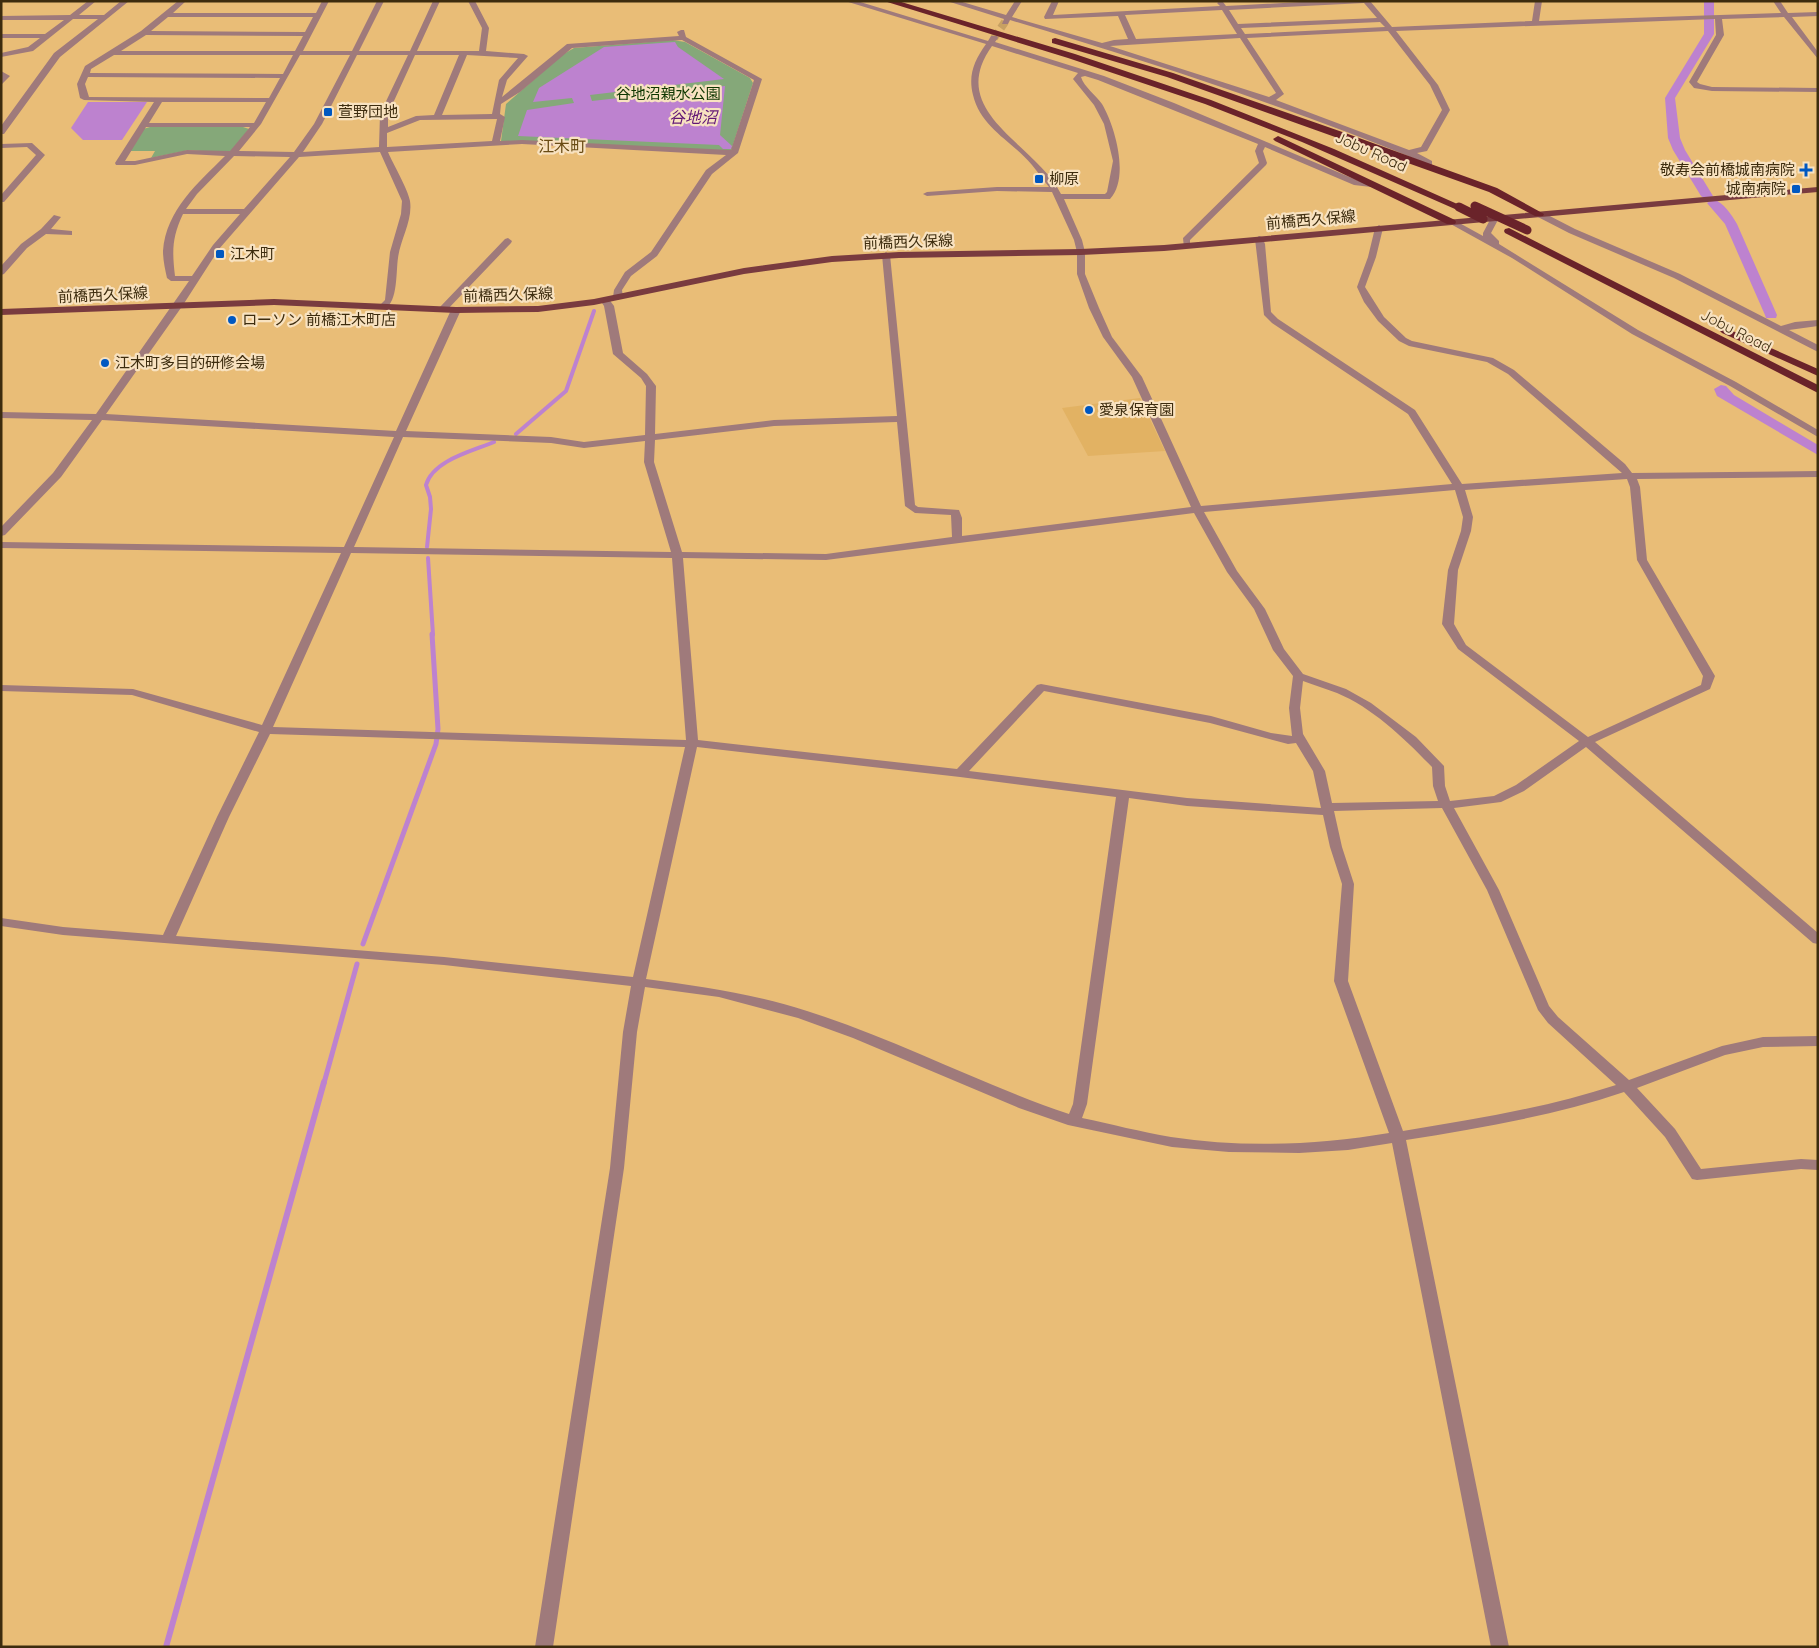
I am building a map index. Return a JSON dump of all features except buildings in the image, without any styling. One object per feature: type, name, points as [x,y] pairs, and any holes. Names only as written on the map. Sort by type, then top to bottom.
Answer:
[{"type":"highway","name":"Jobu Road","points":[[888,1],[1036,40],[1254,119],[1334,152],[1459,207],[1818,390]]},
{"type":"highway","name":"Jobu Road","points":[[912,1],[1134,69],[1270,118],[1527,230],[1818,381]]},
{"type":"highway","points":[[1036,40],[1170,75],[1493,190],[1539,214]]},
{"type":"highway","points":[[1036,40],[1258,130],[1451,222]]},
{"type":"highway","points":[[1471,182],[1502,200],[1504,207],[1495,218]]},
{"type":"highway","points":[[1726,332],[1759,345],[1818,373]]},
{"type":"highway","points":[[1741,350],[1818,400]]},
{"type":"main road","name":"前橋西久保線","points":[[1,312],[283,302],[385,305],[456,310],[538,309],[605,300],[768,267],[886,255],[1081,252],[1187,246],[1818,189]]},
{"type":"street","points":[[1,55],[30,49],[93,1]]},
{"type":"street","points":[[1,132],[57,55],[126,1]]},
{"type":"street","points":[[183,1],[144,33],[88,68],[81,84],[84,98],[270,100]]},
{"type":"street","points":[[193,279],[171,278],[166,261],[166,246],[181,211],[194,191],[232,154],[256,125],[320,15],[326,1]]},
{"type":"street","points":[[1,533],[57,475],[178,305],[216,246],[297,154],[318,124],[381,1]]},
{"type":"street","points":[[385,305],[389,300],[394,252],[405,214],[406,201],[383,150],[384,114],[437,1]]},
{"type":"street","points":[[471,1],[473,9],[485,25],[486,36],[482,53]]},
{"type":"street","points":[[848,1],[991,41],[1085,73],[1171,104],[1357,183],[1371,184]]},
{"type":"street","points":[[950,1],[1006,20],[1104,44],[1315,115],[1426,160],[1429,163],[1428,167]]},
{"type":"street","points":[[1006,20],[1019,1]]},
{"type":"street","points":[[1056,1],[1048,17],[1222,4],[1366,1],[1444,100],[1446,110],[1424,149],[1409,153]]},
{"type":"street","points":[[1535,24],[1539,1]]},
{"type":"street","points":[[1776,1],[1818,57]]},
{"type":"street","points":[[1222,4],[1280,94],[1270,100]]},
{"type":"street","points":[[1120,13],[1133,41]]},
{"type":"street","points":[[1104,44],[1241,36],[1718,16],[1818,14]]},
{"type":"street","points":[[167,15],[320,15]]},
{"type":"street","points":[[1718,16],[1720,35],[1693,82],[1697,86],[1712,89],[1818,90]]},
{"type":"street","points":[[1,18],[104,17]]},
{"type":"street","points":[[1235,26],[1382,20]]},
{"type":"street","points":[[144,33],[309,34]]},
{"type":"street","points":[[497,103],[523,87],[557,54],[570,46],[682,35],[758,79],[734,154],[709,172],[654,254],[628,274],[618,290],[618,297]]},
{"type":"street","points":[[1,36],[47,36]]},
{"type":"street","points":[[991,41],[975,72],[974,83],[984,115],[995,128],[1035,163],[1058,193],[1081,252],[1082,274],[1094,308],[1108,336],[1137,377],[1197,509],[1232,572],[1259,609],[1279,650],[1299,676],[1342,691],[1367,705],[1412,740],[1438,766],[1439,786],[1445,803],[1493,890],[1543,1007],[1553,1020],[1627,1086],[1670,1133],[1698,1175],[1801,1164],[1818,1166]]},
{"type":"street","points":[[113,53],[482,53],[524,56],[503,80],[496,116]]},
{"type":"street","points":[[437,118],[464,53]]},
{"type":"street","points":[[1,73],[6,76],[1,82]]},
{"type":"street","points":[[927,194],[997,189],[1107,197],[1110,193],[1116,156],[1108,124],[1098,104],[1077,79],[1078,76],[1085,73]]},
{"type":"street","points":[[84,75],[284,76]]},
{"type":"street","points":[[159,100],[119,163],[135,162],[187,152],[297,154],[522,142],[685,149],[734,154]]},
{"type":"street","points":[[1,114],[13,115]]},
{"type":"street","points":[[383,132],[419,118],[496,116],[501,117],[496,144]]},
{"type":"street","points":[[143,125],[256,125]]},
{"type":"street","points":[[1187,246],[1186,240],[1263,163],[1258,150],[1262,144]]},
{"type":"street","points":[[1,146],[29,146],[41,155],[1,200]]},
{"type":"street","points":[[181,211],[245,212]]},
{"type":"street","points":[[1539,214],[1572,231],[1677,276],[1818,349]]},
{"type":"street","points":[[1,272],[24,246],[44,231],[57,217]]},
{"type":"street","points":[[1495,218],[1487,233],[1488,237],[1515,256],[1635,332],[1733,384],[1818,434]]},
{"type":"street","points":[[1451,222],[1515,256]]},
{"type":"street","points":[[1,688],[133,692],[266,730],[692,744],[960,773],[1187,802],[1328,809],[1445,803],[1460,804],[1497,799],[1520,788],[1586,742],[1706,687],[1710,676],[1642,560],[1635,486],[1630,476],[1621,466],[1511,372],[1490,360],[1409,343],[1399,337],[1373,308],[1362,287],[1379,228]]},
{"type":"street","points":[[44,231],[69,233]]},
{"type":"street","points":[[1259,239],[1267,313],[1275,321],[1412,412],[1459,487],[1468,517],[1466,530],[1453,570],[1448,624],[1462,647],[1571,728],[1818,940]]},
{"type":"street","points":[[442,309],[508,241]]},
{"type":"street","points":[[886,255],[910,506],[915,510],[955,512],[957,515],[956,534],[958,539]]},
{"type":"street","points":[[544,1647],[616,1168],[630,1032],[639,982],[692,744],[677,554],[649,462],[652,386],[644,376],[618,354],[608,306],[605,300]]},
{"type":"street","points":[[168,938],[223,817],[266,730],[456,310]]},
{"type":"street","points":[[1780,330],[1802,324],[1818,323]]},
{"type":"street","points":[[1,415],[99,417],[399,434],[551,440],[584,445],[780,422],[902,420]]},
{"type":"street","points":[[1,545],[826,557],[1197,509],[1459,487],[1630,476],[1818,474]]},
{"type":"street","points":[[1299,676],[1295,713],[1296,730],[1299,739],[1314,759],[1348,884],[1341,981],[1398,1138],[1500,1647]]},
{"type":"street","points":[[960,773],[1041,687],[1079,693],[1170,714],[1211,720],[1288,740],[1299,739]]},
{"type":"street","points":[[1073,1121],[1080,1104],[1123,794]]},
{"type":"street","points":[[1,922],[40,928],[352,952],[639,982],[719,993],[802,1014],[1024,1104],[1073,1121],[1172,1142],[1229,1147],[1299,1148],[1348,1145],[1398,1138],[1551,1110],[1627,1086],[1722,1051],[1764,1042],[1818,1041]]},
{"type":"shaded area","points":[[1140,398],[1165,451],[1088,456],[1062,408]]},
{"type":"green space","name":"谷地沼","points":[[673,40],[685,42],[750,78],[753,83],[731,151],[501,141],[506,104],[562,55],[574,48]]},
{"type":"green space","points":[[150,127],[243,127],[249,129],[231,151],[225,153],[189,150],[151,158],[155,151],[130,151],[143,129]]},
{"type":"water","name":"谷地沼","points":[[675,42],[678,47],[724,79],[590,95],[592,101],[725,86],[720,135],[732,146],[731,149],[723,149],[719,145],[518,136],[527,110],[574,103],[572,98],[533,102],[539,88],[604,47]]},
{"type":"water","points":[[88,102],[147,102],[122,140],[83,140],[71,128]]},
{"type":"waterway","points":[[1707,196],[1679,150],[1674,138],[1670,98],[1709,34],[1709,1]]},
{"type":"waterway","points":[[1713,203],[1727,217],[1731,224],[1771,315]]},
{"type":"waterway","points":[[516,434],[566,391],[594,311]]},
{"type":"waterway","points":[[1721,389],[1722,393],[1729,398],[1818,451]]},
{"type":"waterway","points":[[427,547],[431,509],[426,485],[430,476],[445,463],[494,442]]},
{"type":"waterway","points":[[428,558],[433,635]]},
{"type":"waterway","points":[[363,944],[436,744],[438,729],[432,634]]},
{"type":"waterway","points":[[324,1083],[357,964]]},
{"type":"waterway","points":[[166,1647],[324,1082]]},
{"type":"tunnel","points":[[994,38],[1005,22]]},
{"type":"place","name":"萱野団地","points":[[328,112]]},
{"type":"place","name":"敬寿会前橋城南病院","points":[[1806,170]]},
{"type":"place","name":"柳原","points":[[1039,179]]},
{"type":"place","name":"城南病院","points":[[1796,189]]},
{"type":"place","name":"江木町","points":[[220,254]]},
{"type":"place","name":"ローソン 前橋江木町店","points":[[232,320]]},
{"type":"place","name":"江木町多目的研修会場","points":[[105,363]]},
{"type":"place","name":"愛泉保育園","points":[[1089,410]]},
{"type":"district","name":"江木町","points":[[562,146]]},
{"type":"park label","name":"谷地沼親水公園","points":[[668,94]]}]
